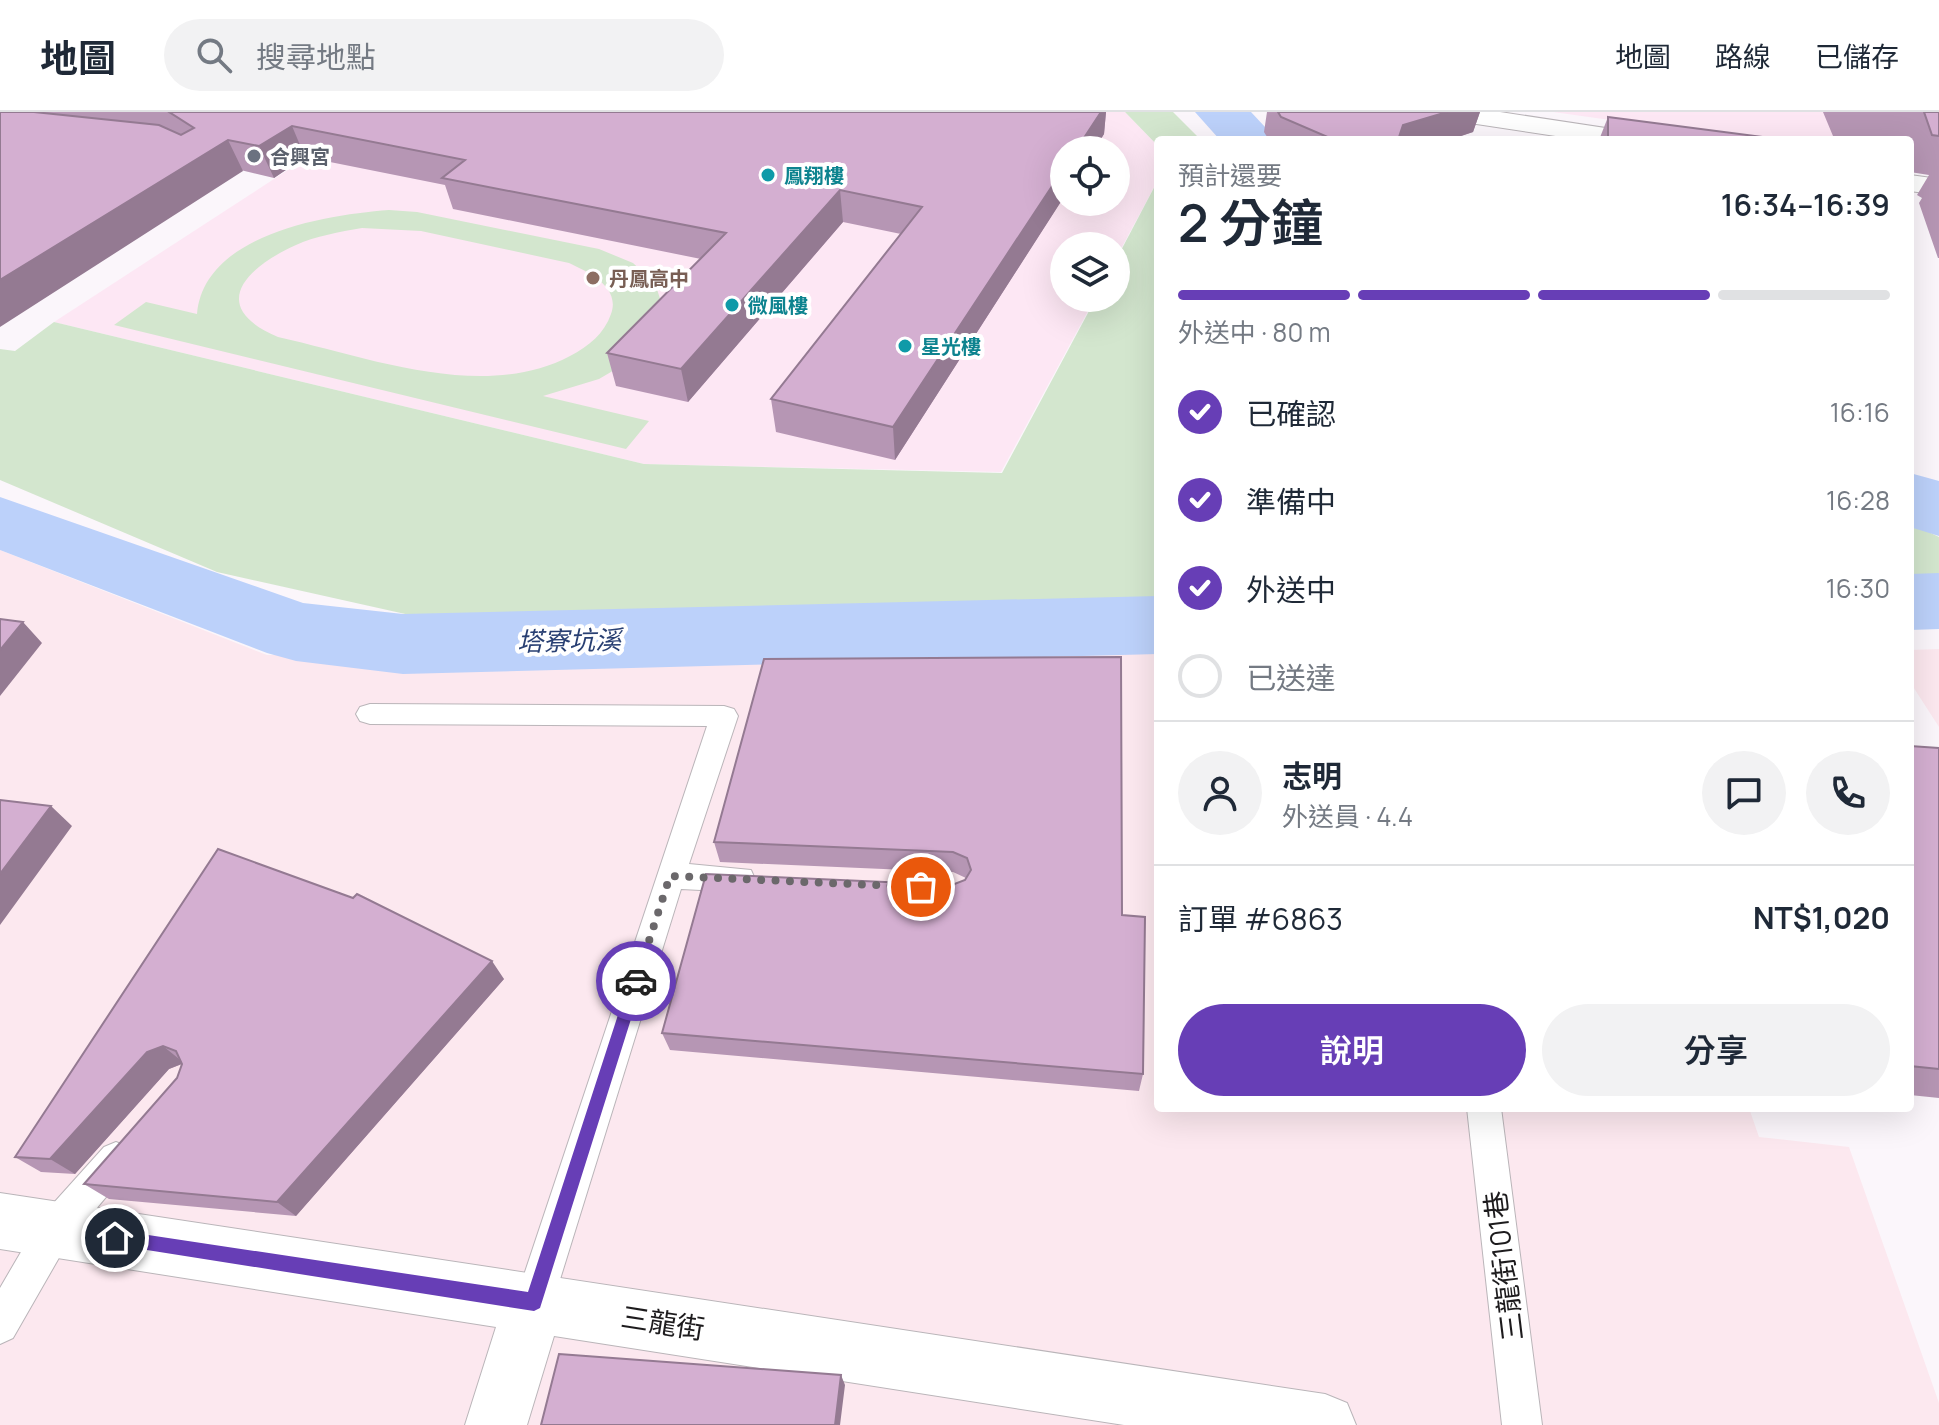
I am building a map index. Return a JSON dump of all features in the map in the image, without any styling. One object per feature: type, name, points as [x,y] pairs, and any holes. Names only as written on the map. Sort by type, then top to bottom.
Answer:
[{"type":"street","points":[[1453,112],[1574,136]]},
{"type":"street","points":[[1914,184],[1939,187]]},
{"type":"street","name":"三龍街","points":[[27,1225],[1325,1425]]},
{"type":"street","points":[[496,1425],[534,1302]]},
{"type":"lane","points":[[370,714],[724,716],[534,1302]]},
{"type":"lane","points":[[670,876],[764,880]]},
{"type":"lane","name":"三龍街101巷","points":[[1484,1112],[1522,1425]]},
{"type":"lane","points":[[0,1325],[27,1225],[133,1139]]},
{"type":"shaded area","name":"丹鳳高中","points":[[377,112],[1125,112],[1154,142],[1154,187],[1130,232],[1050,232],[1050,312],[1087,312],[1001,472],[644,464],[54,322]]},
{"type":"shaded area","points":[[1553,112],[1939,112],[1914,136],[1725,136]]},
{"type":"shaded area","points":[[0,550],[267,655],[1154,653],[1154,1112],[1750,1112],[1759,1137],[1849,1147],[1939,1403],[1939,1425],[0,1425]]},
{"type":"shaded area","points":[[1939,649],[1939,727],[1914,688],[1914,650]]},
{"type":"green space","points":[[1125,112],[1173,112],[1197,136],[1154,136],[1154,142]]},
{"type":"green space","points":[[1154,188],[1154,606],[459,626],[217,572],[0,480],[0,349],[15,351],[54,322],[644,464],[1002,473],[1088,312],[1130,312],[1130,233]]},
{"type":"green space","points":[[389,210],[417,212],[599,249],[633,263],[655,283],[663,308],[628,362],[599,379],[543,396],[649,421],[626,449],[114,325],[146,302],[197,314],[205,287],[221,265],[244,247],[302,224]],"holes":[[[362,228],[421,231],[569,263],[607,288],[613,304],[608,321],[595,339],[583,348],[536,369],[500,375],[463,375],[387,364],[278,337],[256,325],[244,313],[239,301],[241,288],[249,276],[296,245]]]},
{"type":"green space","points":[[1914,525],[1939,537],[1939,584],[1914,585]]},
{"type":"building","points":[[0,112],[34,112],[159,125],[181,135],[194,128],[169,112],[1101,112],[1085,136],[1050,136],[1050,189],[893,427],[771,399],[922,207],[840,190],[681,369],[607,353],[726,233],[442,178],[465,160],[292,126],[259,146],[228,140],[0,280]]},
{"type":"building","points":[[1278,112],[1447,112],[1403,125],[1399,136],[1325,136],[1281,117]]},
{"type":"building","points":[[1924,112],[1939,112],[1939,136],[1932,135]]},
{"type":"building","points":[[1608,117],[1754,136],[1608,136]]},
{"type":"building","points":[[0,619],[23,622],[0,650]]},
{"type":"building","points":[[1121,657],[1122,915],[1145,917],[1143,1074],[662,1033],[706,874],[952,885],[965,880],[971,870],[967,858],[953,852],[714,842],[764,659]]},
{"type":"building","points":[[1914,746],[1939,748],[1939,1069],[1914,1066]]},
{"type":"building","points":[[0,800],[51,806],[0,874]]},
{"type":"building","points":[[218,849],[353,898],[357,894],[492,961],[277,1202],[84,1184],[177,1078],[182,1064],[176,1051],[163,1046],[147,1052],[50,1159],[15,1157]]},
{"type":"building","points":[[559,1354],[841,1375],[835,1425],[541,1425]]},
{"type":"waterway","points":[[1221,112],[1246,136]]},
{"type":"waterway","points":[[1914,499],[1939,511]]},
{"type":"waterway","name":"塔寮坑溪","points":[[0,522],[296,632],[403,644],[1154,625]]},
{"type":"waterway","name":"塔寮坑溪","points":[[1914,602],[1939,601]]},
{"type":"way so far","points":[[636,981],[670,876],[921,887]]},
{"type":"place","name":"合興宮","points":[[254,156]]},
{"type":"place","name":"鳳翔樓","points":[[768,175]]},
{"type":"place","name":"丹鳳高中","points":[[593,278]]},
{"type":"place","name":"微風樓","points":[[732,305]]},
{"type":"place","name":"星光樓","points":[[905,346]]},
{"type":"route","points":[[115,1238],[534,1302],[636,981]]}]
